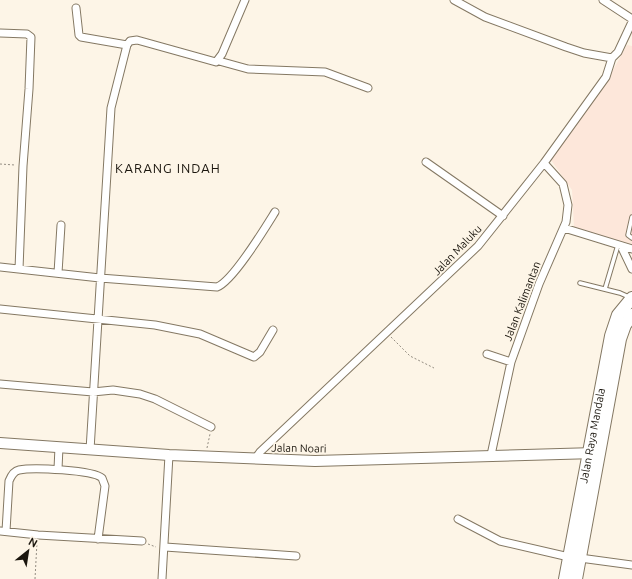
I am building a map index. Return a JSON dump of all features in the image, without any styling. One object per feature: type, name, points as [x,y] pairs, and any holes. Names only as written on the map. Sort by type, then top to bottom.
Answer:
[{"type":"highway","name":"Jalan Raya Mandala","points":[[565,579],[574,557],[593,452],[611,336],[618,315],[632,298]]},
{"type":"highway","name":"Jalan Raya Mandala","points":[[593,452],[620,339],[625,325],[632,315]]},
{"type":"highway","name":"Jalan Raya Mandala","points":[[574,557],[576,579]]},
{"type":"street","points":[[219,61],[245,0]]},
{"type":"street","points":[[454,0],[485,17],[584,53],[612,58]]},
{"type":"street","points":[[603,0],[632,19]]},
{"type":"street","points":[[76,8],[79,35],[82,37],[127,45]]},
{"type":"street","name":"Jalan Maluku","points":[[255,459],[260,452],[386,333],[464,262],[501,214],[544,163],[606,77],[612,58],[618,52],[632,22]]},
{"type":"street","points":[[0,33],[27,34],[31,36],[30,89],[23,166],[19,268]]},
{"type":"street","points":[[90,450],[111,108],[127,45],[130,41],[137,40],[214,63],[219,61],[248,69],[325,72],[368,88]]},
{"type":"street","points":[[426,162],[501,214]]},
{"type":"street","name":"Jalan Kalimantan","points":[[491,455],[511,362],[539,284],[564,228],[568,205],[563,184],[544,163]]},
{"type":"street","points":[[0,267],[100,278],[208,287],[221,285],[259,238],[275,212]]},
{"type":"street","points":[[58,273],[61,225]]},
{"type":"street","points":[[564,228],[632,249]]},
{"type":"street","points":[[619,245],[632,269]]},
{"type":"street","points":[[0,309],[155,325],[200,334],[254,357],[260,352],[273,330]]},
{"type":"street","points":[[487,354],[511,362]]},
{"type":"street","points":[[0,384],[93,392],[113,390],[155,399],[211,427]]},
{"type":"street","name":"Jalan Noari","points":[[0,443],[205,457],[352,461],[593,452]]},
{"type":"street","points":[[58,469],[59,447]]},
{"type":"street","points":[[162,579],[169,455]]},
{"type":"street","points":[[98,539],[105,486],[102,478],[96,474],[58,469],[19,470],[13,474],[9,481],[3,531],[38,535],[98,539],[142,541]]},
{"type":"street","points":[[458,519],[500,542],[574,557],[632,565]]},
{"type":"street","points":[[165,547],[296,556]]},
{"type":"lane","points":[[632,217],[628,234],[632,238]]},
{"type":"lane","points":[[605,289],[619,245]]},
{"type":"lane","points":[[580,283],[620,293],[632,298]]},
{"type":"path","points":[[0,164],[23,166]]},
{"type":"path","points":[[386,333],[410,356],[434,368]]},
{"type":"path","points":[[205,457],[211,427]]},
{"type":"path","points":[[35,579],[38,535]]},
{"type":"path","points":[[142,541],[149,545],[165,547]]},
{"type":"shaded area","points":[[627,45],[632,46],[632,245],[574,227],[572,190],[551,160],[603,88]]},
{"type":"district","name":"KARANG INDAH","points":[[168,168]]}]
